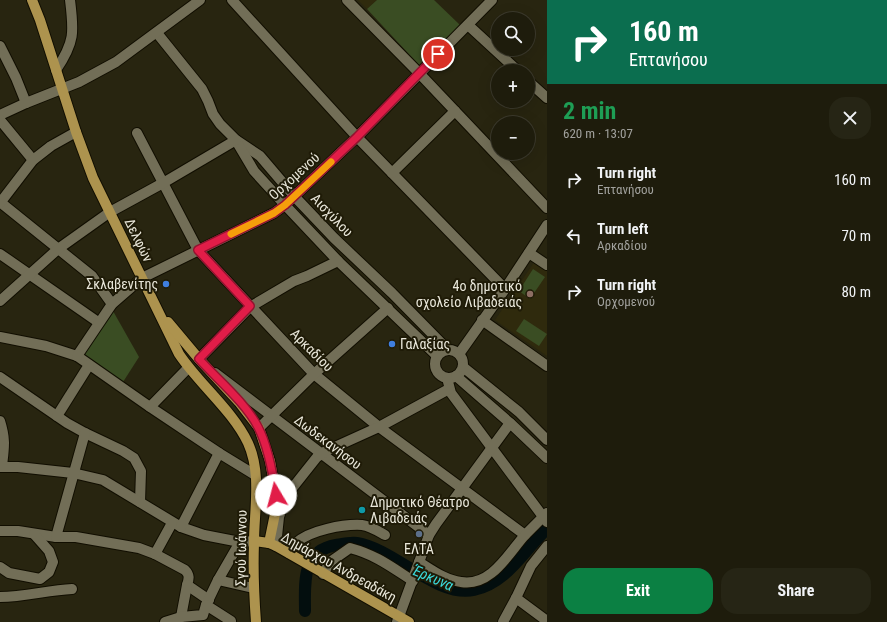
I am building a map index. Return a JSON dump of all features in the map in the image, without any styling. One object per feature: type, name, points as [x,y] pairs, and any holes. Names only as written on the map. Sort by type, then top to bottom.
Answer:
[{"type":"main road","name":"Δελφών","points":[[32,0],[93,178],[179,354],[188,368],[240,430],[248,444],[255,475]]},
{"type":"main road","points":[[159,311],[210,372],[239,402],[258,428],[270,461],[276,495],[273,545]]},
{"type":"main road","name":"Σγού Ιωάννου","points":[[255,475],[257,494],[253,588],[256,622]]},
{"type":"main road","points":[[276,495],[286,496]]},
{"type":"main road","name":"Δημάρχου Ανδρεαδάκη","points":[[254,541],[273,545],[289,553],[398,619],[409,622]]},
{"type":"street","points":[[56,70],[65,57],[71,43],[74,27],[70,0]]},
{"type":"street","points":[[0,115],[79,82],[116,62],[200,0]]},
{"type":"street","points":[[232,0],[357,137],[505,289]]},
{"type":"street","points":[[347,0],[419,73],[547,208]]},
{"type":"street","name":"Ορχομενού","points":[[77,356],[98,322],[112,304],[142,278],[274,213],[295,197],[357,137],[492,0]]},
{"type":"street","points":[[468,25],[510,64]]},
{"type":"street","points":[[0,301],[58,248],[110,212],[163,184],[236,140],[220,124],[213,114],[202,89],[157,33]]},
{"type":"street","points":[[0,46],[16,78],[26,103]]},
{"type":"street","points":[[535,87],[547,98]]},
{"type":"street","points":[[392,173],[455,111]]},
{"type":"street","points":[[0,120],[33,160]]},
{"type":"street","points":[[76,132],[51,146],[33,160],[0,202],[92,276],[112,304]]},
{"type":"street","name":"Αρκαδίου","points":[[137,133],[198,250],[314,374],[379,427],[525,535]]},
{"type":"street","name":"Αισχύλου","points":[[236,140],[260,156],[295,197],[334,238],[392,293],[448,350]]},
{"type":"street","name":"Αισχύλου","points":[[236,140],[254,171],[285,205],[338,261],[437,356]]},
{"type":"street","points":[[459,354],[547,226]]},
{"type":"street","points":[[529,253],[547,265]]},
{"type":"street","points":[[0,254],[98,322]]},
{"type":"street","points":[[199,359],[250,306],[294,281],[338,261]]},
{"type":"street","points":[[258,428],[314,374],[388,308]]},
{"type":"street","points":[[482,320],[547,366]]},
{"type":"street","points":[[0,337],[46,346],[77,356],[150,407],[255,475]]},
{"type":"street","points":[[449,377],[461,372],[463,367],[462,358],[459,354],[448,350],[437,356],[435,368],[438,374],[449,377],[510,423],[547,458]]},
{"type":"street","points":[[57,416],[90,365]]},
{"type":"street","points":[[463,367],[519,412],[547,440]]},
{"type":"street","points":[[150,407],[188,368]]},
{"type":"street","name":"Δωδεκανήσου","points":[[210,372],[218,374],[429,535]]},
{"type":"street","points":[[273,545],[279,517],[286,496],[321,454],[379,427],[446,391],[449,377]]},
{"type":"street","points":[[0,379],[85,433],[123,451],[134,458],[141,471],[140,502]]},
{"type":"street","points":[[418,564],[451,580],[468,583],[475,582],[498,568],[525,535],[546,518],[446,391]]},
{"type":"street","points":[[0,422],[4,434],[5,444],[1,467],[73,473],[103,480],[177,525],[204,535],[240,542],[254,541]]},
{"type":"street","points":[[398,619],[429,535],[510,423]]},
{"type":"street","points":[[56,537],[85,433]]},
{"type":"street","points":[[155,554],[177,525],[219,453]]},
{"type":"street","points":[[289,553],[296,543],[303,538],[338,526],[362,525],[375,529],[385,535]]},
{"type":"street","points":[[0,531],[18,531],[56,537],[76,537],[139,548],[155,554],[188,573],[188,585],[181,618]]},
{"type":"street","points":[[0,567],[9,573],[40,579],[49,572],[53,562],[49,551],[34,534]]},
{"type":"street","points":[[205,611],[218,580],[240,542]]},
{"type":"street","points":[[503,622],[531,566],[547,546]]},
{"type":"street","points":[[323,574],[330,562],[350,548],[368,553],[385,562],[413,581]]},
{"type":"street","points":[[218,580],[253,588]]},
{"type":"street","points":[[188,585],[205,611],[232,622]]},
{"type":"street","points":[[0,597],[25,596],[54,590],[72,589]]},
{"type":"street","points":[[516,598],[547,621]]},
{"type":"street","points":[[165,622],[205,611]]},
{"type":"shaded area","points":[[358,0],[377,0],[367,9]]},
{"type":"shaded area","name":"4ο δημοτικό σχολείο Λιβαδειάς","points":[[535,261],[547,268],[547,356],[495,320]]},
{"type":"green space","points":[[377,0],[434,0],[460,25],[419,65],[367,9]]},
{"type":"green space","points":[[533,269],[545,277],[530,299],[519,291]]},
{"type":"green space","points":[[113,311],[139,357],[123,382],[82,353],[99,326]]},
{"type":"green space","points":[[524,319],[547,334],[539,346],[516,331]]},
{"type":"waterway","name":"Έρκυνα","points":[[305,611],[307,570],[316,554],[325,548],[336,545],[357,543],[371,547],[386,554],[430,580],[445,587],[460,591],[474,590],[486,586],[506,573],[547,529]]},
{"type":"slow traffic","points":[[231,234],[274,213],[295,197],[331,162]]},
{"type":"place","name":"Σκλαβενίτης","points":[[166,284]]},
{"type":"place","name":"4ο δημοτικό σχολείο Λιβαδειάς","points":[[530,294]]},
{"type":"place","name":"Γαλαξίας","points":[[392,344]]},
{"type":"place","name":"Δημοτικό Θέατρο Λιβαδειάς","points":[[362,510]]},
{"type":"place","name":"ΕΛΤΑ","points":[[419,534]]},
{"type":"route","points":[[276,495],[270,461],[253,418],[199,359],[250,306],[198,250],[274,213],[295,197],[357,137],[438,54]]}]
